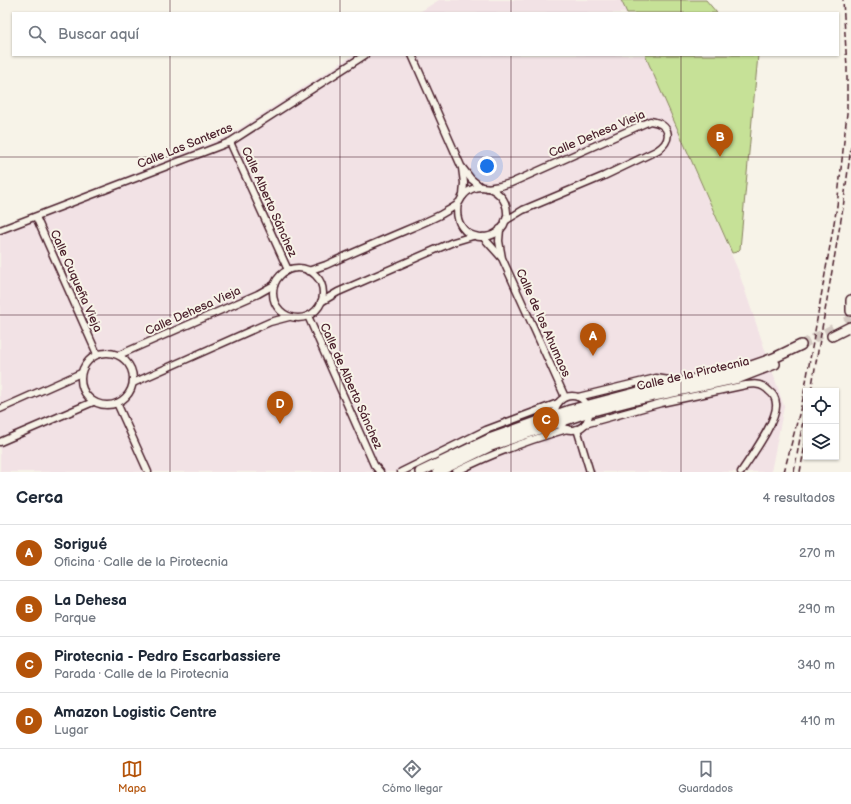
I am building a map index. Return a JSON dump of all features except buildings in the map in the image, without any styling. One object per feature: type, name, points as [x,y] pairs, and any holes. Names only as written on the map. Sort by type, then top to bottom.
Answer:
[{"type":"main road","points":[[851,300],[851,311]]},
{"type":"main road","points":[[833,332],[848,324]]},
{"type":"main road","name":"Calle de la Pirotecnia","points":[[438,472],[491,446],[588,408],[682,382],[737,372],[800,349],[766,368],[738,378],[588,408]]},
{"type":"main road","name":"Calle de la Pirotecnia","points":[[420,472],[489,439],[557,419]]},
{"type":"street","name":"Calle Las Santeras","points":[[0,230],[230,142],[363,56]]},
{"type":"street","points":[[133,383],[270,322],[289,317],[302,318],[308,316],[318,308],[322,302],[338,292],[452,242],[473,236],[490,236],[500,229],[505,221],[507,209],[502,197],[493,190],[484,187],[471,179],[462,166],[412,56]]},
{"type":"street","name":"Calle Dehesa Vieja","points":[[484,187],[500,186],[511,183],[650,121],[663,125],[667,130],[667,141],[663,147],[656,151],[604,176],[523,210],[505,221]]},
{"type":"street","name":"Calle Alberto Sánchez","points":[[230,142],[288,270]]},
{"type":"street","points":[[462,166],[464,183],[463,196]]},
{"type":"street","points":[[308,271],[326,265],[440,215],[458,203],[468,191],[484,187]]},
{"type":"street","points":[[458,203],[458,219],[461,226],[466,232],[473,236]]},
{"type":"street","name":"Calle Cuqueña Vieja","points":[[36,217],[97,354]]},
{"type":"street","name":"Calle de los Ahumaos","points":[[500,229],[499,241],[502,258],[565,397]]},
{"type":"street","name":"Calle de los Ahumaos","points":[[483,237],[502,258]]},
{"type":"street","points":[[289,317],[282,313],[277,307],[273,292],[274,285],[278,279],[288,270],[295,269],[308,271],[315,275],[322,287],[322,302]]},
{"type":"street","name":"Calle Dehesa Vieja","points":[[119,355],[258,294],[274,285]]},
{"type":"street","name":"Calle de Alberto Sánchez","points":[[308,316],[374,464],[380,472]]},
{"type":"street","points":[[105,352],[119,355],[126,360],[131,367],[133,375],[133,383],[127,395],[117,403],[109,405],[101,405],[93,402],[82,390],[80,382],[84,365],[90,358],[97,354],[105,352]]},
{"type":"street","points":[[0,409],[81,373]]},
{"type":"street","name":"Calle de la Pirotecnia","points":[[565,397],[578,397],[656,378],[682,382]]},
{"type":"street","name":"Calle de la Pirotecnia","points":[[578,429],[585,424],[655,405],[741,386],[760,384],[765,387],[774,398],[776,405],[774,414],[762,440],[741,472]]},
{"type":"street","points":[[401,472],[486,430],[558,403],[565,397]]},
{"type":"street","points":[[578,397],[583,400],[588,408],[588,418],[585,424]]},
{"type":"street","points":[[0,442],[93,402]]},
{"type":"street","points":[[117,403],[148,472]]},
{"type":"street","points":[[558,403],[556,409],[557,419],[567,429]]},
{"type":"street","points":[[456,472],[494,455],[567,429],[578,429],[590,472]]},
{"type":"street","name":"Calle de Alberto Sánchez","points":[[374,464],[374,472]]},
{"type":"shaded area","points":[[439,0],[621,0],[627,12],[420,12]]},
{"type":"shaded area","points":[[351,56],[645,56],[738,270],[784,406],[771,472],[0,472],[0,226],[228,136]]},
{"type":"green space","points":[[621,0],[706,0],[716,12],[627,12]]},
{"type":"green space","points":[[645,56],[758,56],[740,249],[737,252],[732,253]]},
{"type":"tunnel","points":[[846,322],[851,318]]},
{"type":"tunnel","points":[[801,345],[834,328]]},
{"type":"railway","points":[[784,472],[803,399],[837,206],[847,113],[847,68],[843,0]]},
{"type":"railway","points":[[812,388],[843,208],[851,147]]},
{"type":"railway","points":[[794,472],[803,421]]},
{"type":"railway","points":[[800,472],[803,456]]},
{"type":"place","name":"La Dehesa","points":[[720,157]]},
{"type":"place","name":"Sorigué","points":[[593,356]]},
{"type":"place","name":"Amazon Logistic Centre","points":[[280,424]]},
{"type":"place","name":"Pirotecnia - Pedro Escarbassiere","points":[[546,440]]}]
